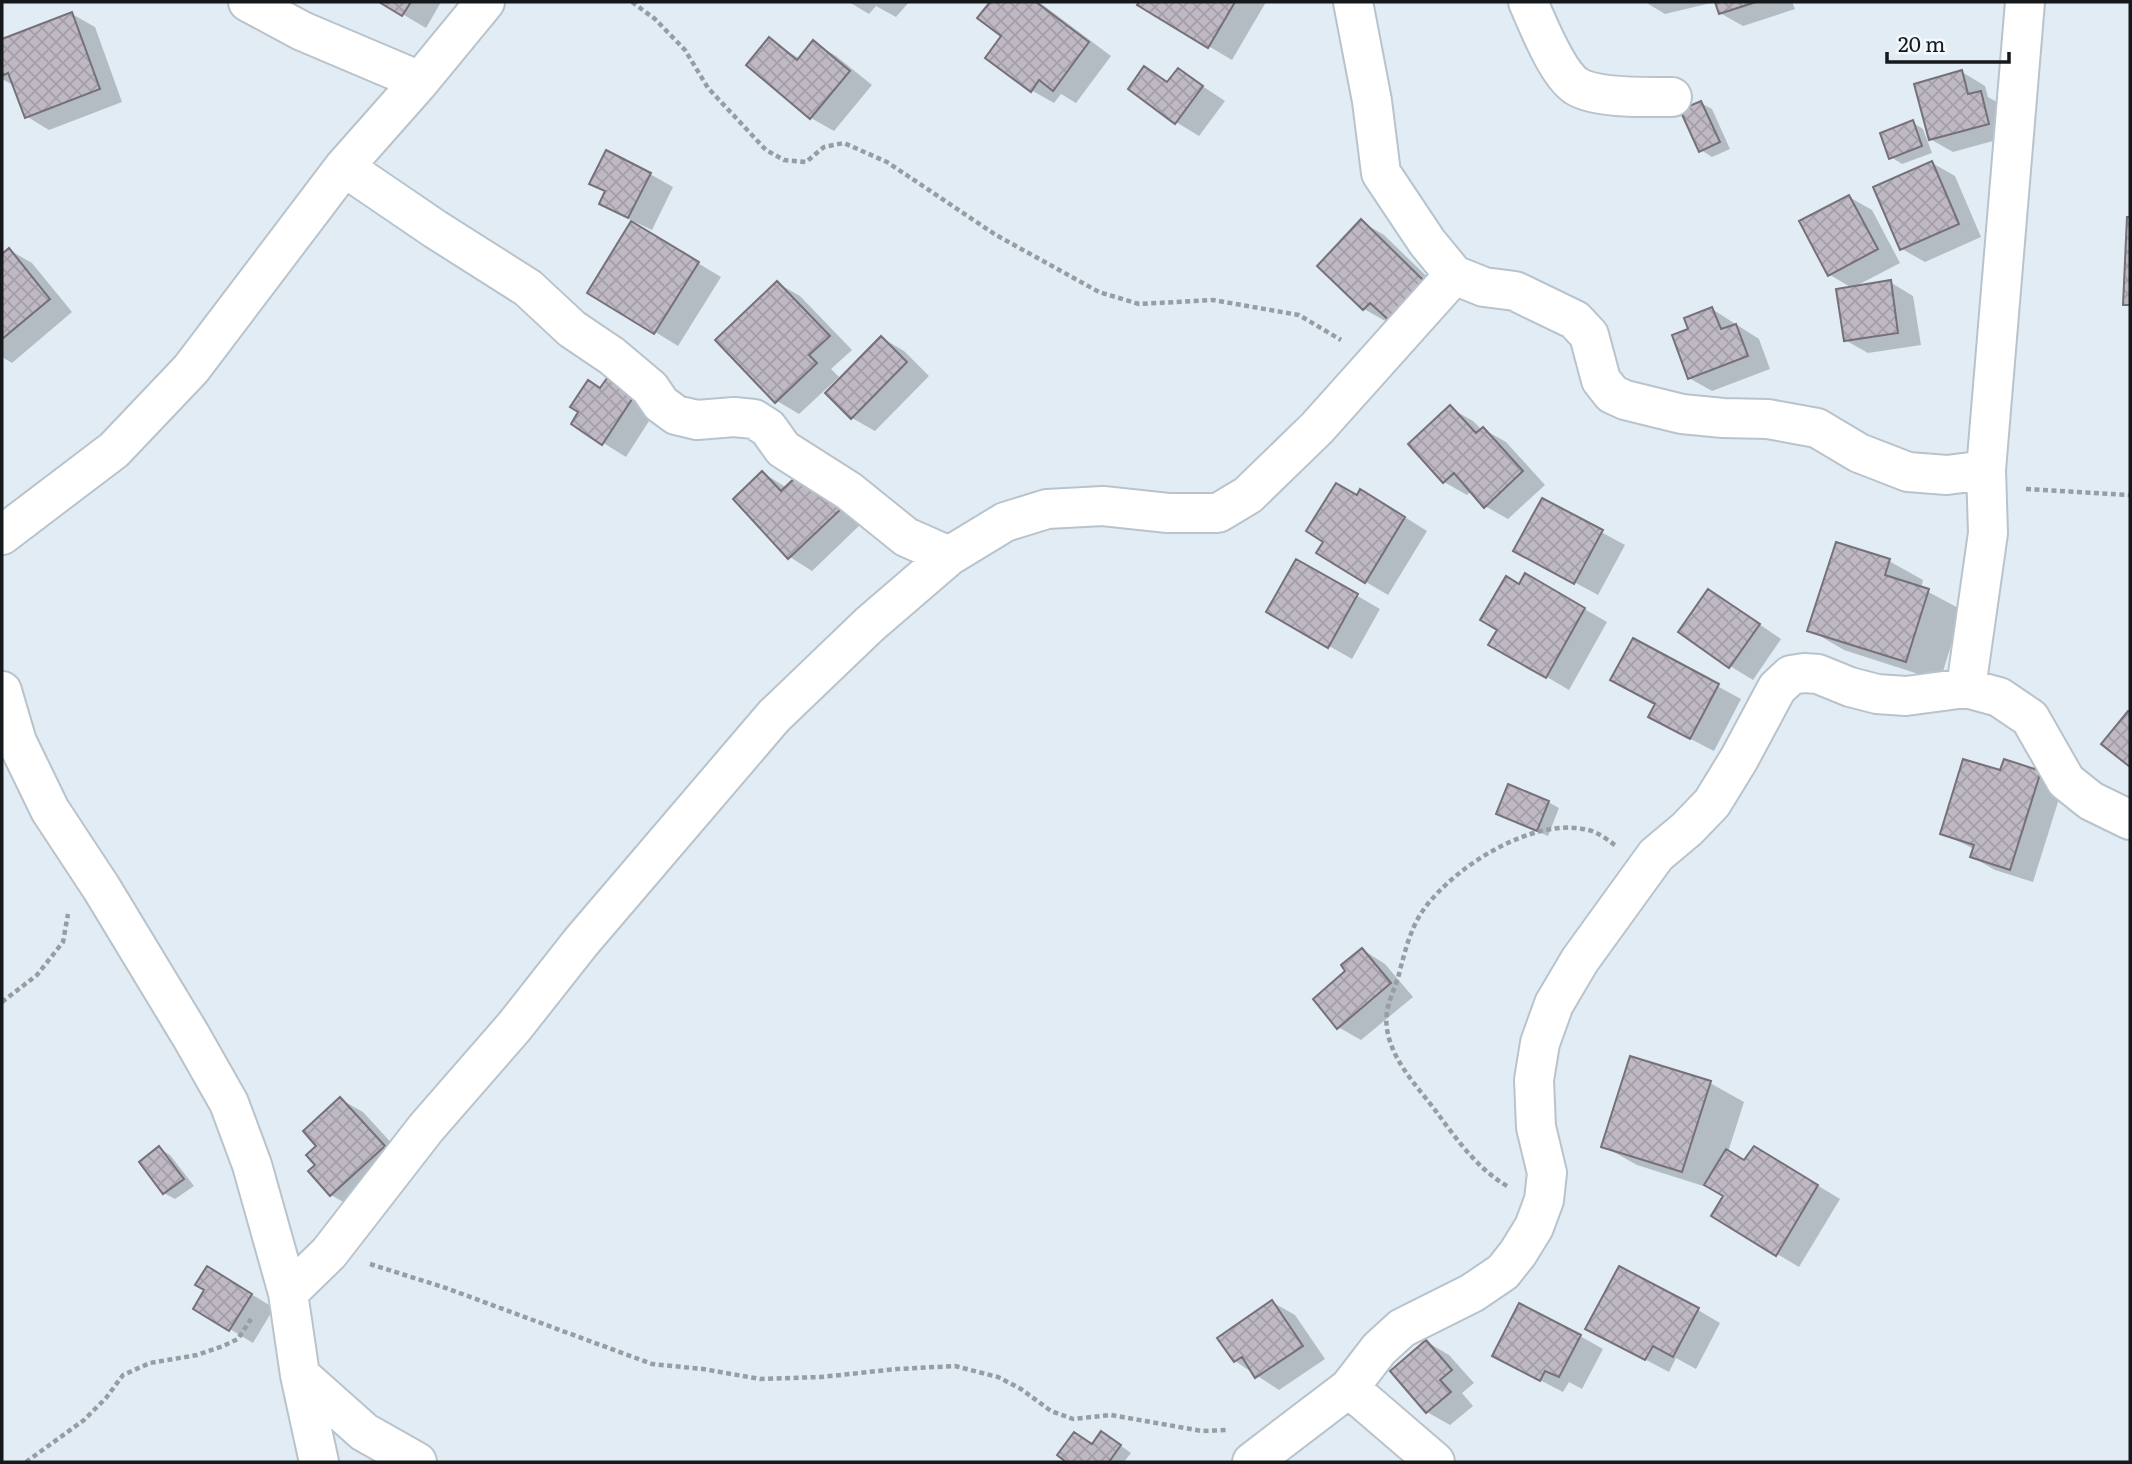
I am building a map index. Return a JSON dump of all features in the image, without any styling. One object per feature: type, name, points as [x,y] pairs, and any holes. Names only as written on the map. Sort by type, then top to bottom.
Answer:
[{"type":"street","points":[[248,2],[302,32],[421,80]]},
{"type":"street","points":[[2,535],[114,450],[191,369],[344,167],[485,2]]},
{"type":"street","points":[[1353,2],[1372,101],[1381,173],[1427,242],[1454,275],[1484,287],[1515,292],[1574,320],[1589,335],[1601,380],[1612,394],[1625,400],[1682,414],[1769,419],[1817,428],[1859,453],[1908,472],[1986,477]]},
{"type":"street","points":[[1528,2],[1554,59],[1575,85],[1590,91],[1626,97],[1672,97]]},
{"type":"street","points":[[1966,688],[1988,533],[1986,477],[2003,242],[2025,2]]},
{"type":"street","points":[[344,167],[528,288],[572,329],[612,356],[650,388],[661,404],[676,415],[697,420],[734,417],[754,419],[768,428],[783,449],[849,491],[906,537],[949,556]]},
{"type":"street","points":[[285,1284],[329,1253],[426,1128],[774,716],[870,624],[949,556],[1005,522],[1047,509],[1103,506],[1168,513],[1218,513],[1248,495],[1317,428],[1454,275]]},
{"type":"street","points":[[1252,1462],[1349,1388],[1379,1349],[1402,1328],[1472,1293],[1503,1272],[1518,1253],[1534,1227],[1544,1200],[1547,1173],[1536,1126],[1534,1080],[1540,1043],[1554,1004],[1580,960],[1656,855],[1688,829],[1712,803],[1777,688],[1791,675],[1818,674],[1877,694],[1906,696],[1966,688],[1999,698],[2030,718],[2066,781],[2091,801],[2130,820]]},
{"type":"street","points":[[2,691],[17,742],[50,810],[109,900],[229,1103],[252,1165],[285,1284],[300,1376],[320,1462]]},
{"type":"street","points":[[300,1376],[364,1432],[416,1462]]},
{"type":"street","points":[[1349,1388],[1435,1462]]},
{"type":"path","points":[[632,2],[655,19],[685,50],[708,88],[740,124],[766,150],[784,160],[806,162],[824,147],[844,143],[887,162],[996,235],[1099,292],[1139,304],[1213,300],[1298,315],[1377,362]]},
{"type":"path","points":[[1986,477],[2130,495]]},
{"type":"path","points":[[1544,1200],[1518,1193],[1497,1181],[1453,1134],[1406,1075],[1387,1032],[1386,1014],[1422,912],[1439,889],[1483,855],[1520,837],[1565,827],[1590,830],[1609,840],[1646,869]]},
{"type":"path","points":[[2,1002],[37,975],[62,942],[69,907]]},
{"type":"path","points":[[329,1253],[446,1289],[652,1364],[760,1379],[955,1366],[999,1377],[1051,1411],[1073,1419],[1111,1415],[1202,1431],[1233,1429]]},
{"type":"path","points":[[26,1462],[84,1420],[106,1398],[123,1375],[150,1363],[197,1355],[238,1339],[285,1284]]},
{"type":"building","points":[[379,2],[411,2],[402,16]]},
{"type":"building","points":[[990,2],[1036,2],[1089,42],[1053,91],[1039,80],[1031,92],[985,58],[1001,36],[977,18]]},
{"type":"building","points":[[1139,2],[1235,2],[1208,48],[1137,5]]},
{"type":"building","points":[[1715,2],[1756,2],[1719,14]]},
{"type":"building","points":[[72,12],[100,89],[25,118],[8,73],[2,76],[2,39]]},
{"type":"building","points":[[769,37],[797,60],[813,40],[850,71],[810,119],[746,65]]},
{"type":"building","points":[[1144,66],[1167,82],[1178,68],[1203,86],[1175,124],[1128,89]]},
{"type":"building","points":[[1962,70],[1968,94],[1981,91],[1989,124],[1929,140],[1914,84]]},
{"type":"building","points":[[1701,101],[1720,142],[1699,152],[1680,110]]},
{"type":"building","points":[[1913,120],[1922,146],[1889,159],[1880,133]]},
{"type":"building","points":[[606,150],[651,173],[628,218],[599,204],[605,191],[589,184]]},
{"type":"building","points":[[1932,161],[1959,224],[1900,250],[1873,187]]},
{"type":"building","points":[[1849,195],[1878,249],[1828,276],[1799,221]]},
{"type":"building","points":[[2127,217],[2130,217],[2130,305],[2123,305]]},
{"type":"building","points":[[1361,219],[1427,284],[1391,322],[1370,303],[1363,310],[1317,266]]},
{"type":"building","points":[[631,221],[699,262],[654,334],[587,293]]},
{"type":"building","points":[[9,248],[50,299],[2,339],[2,254]]},
{"type":"building","points":[[1891,280],[1898,333],[1844,341],[1836,289]]},
{"type":"building","points":[[777,281],[830,336],[809,355],[817,363],[775,403],[715,340]]},
{"type":"building","points":[[1712,307],[1721,329],[1736,324],[1748,356],[1688,379],[1672,335],[1688,329],[1684,318]]},
{"type":"building","points":[[881,336],[907,362],[851,419],[825,393]]},
{"type":"building","points":[[607,378],[634,396],[602,445],[571,424],[578,412],[570,407],[588,380],[600,388]]},
{"type":"building","points":[[1450,405],[1476,433],[1483,427],[1523,471],[1484,508],[1454,473],[1443,483],[1408,444]]},
{"type":"building","points":[[803,470],[841,509],[788,559],[733,499],[762,471],[781,491]]},
{"type":"building","points":[[1336,483],[1357,495],[1360,489],[1405,517],[1365,583],[1316,553],[1323,542],[1306,531]]},
{"type":"building","points":[[1542,498],[1603,530],[1574,584],[1513,551]]},
{"type":"building","points":[[1836,542],[1890,559],[1885,575],[1929,589],[1906,662],[1807,631]]},
{"type":"building","points":[[1296,559],[1358,594],[1328,648],[1266,612]]},
{"type":"building","points":[[1525,573],[1585,608],[1546,678],[1488,645],[1497,630],[1480,620],[1506,576],[1519,584]]},
{"type":"building","points":[[1708,589],[1760,624],[1729,668],[1678,632]]},
{"type":"building","points":[[1633,638],[1719,684],[1690,739],[1648,717],[1655,704],[1610,680]]},
{"type":"building","points":[[2128,711],[2130,712],[2130,767],[2101,744]]},
{"type":"building","points":[[1963,759],[2000,770],[2004,759],[2041,771],[2010,870],[1970,857],[1974,845],[1940,834]]},
{"type":"building","points":[[1508,784],[1549,801],[1537,831],[1496,814]]},
{"type":"building","points":[[1362,948],[1391,983],[1337,1029],[1313,999],[1345,971],[1341,965]]},
{"type":"building","points":[[1630,1056],[1711,1081],[1682,1172],[1601,1147]]},
{"type":"building","points":[[340,1097],[385,1146],[330,1196],[308,1171],[315,1165],[306,1155],[316,1146],[303,1131]]},
{"type":"building","points":[[159,1146],[184,1179],[163,1194],[139,1162]]},
{"type":"building","points":[[1754,1146],[1818,1185],[1776,1256],[1711,1216],[1723,1196],[1704,1185],[1726,1149],[1744,1160]]},
{"type":"building","points":[[207,1266],[252,1294],[229,1331],[193,1309],[204,1290],[195,1285]]},
{"type":"building","points":[[1619,1266],[1699,1308],[1673,1357],[1653,1346],[1645,1360],[1585,1329]]},
{"type":"building","points":[[1272,1300],[1303,1346],[1255,1378],[1242,1357],[1234,1362],[1217,1338]]},
{"type":"building","points":[[1519,1303],[1581,1335],[1559,1377],[1545,1371],[1540,1381],[1492,1356]]},
{"type":"building","points":[[1426,1340],[1452,1370],[1440,1380],[1451,1392],[1426,1413],[1390,1371]]},
{"type":"building","points":[[1101,1431],[1121,1445],[1109,1462],[1066,1462],[1057,1455],[1074,1432],[1092,1444]]}]
